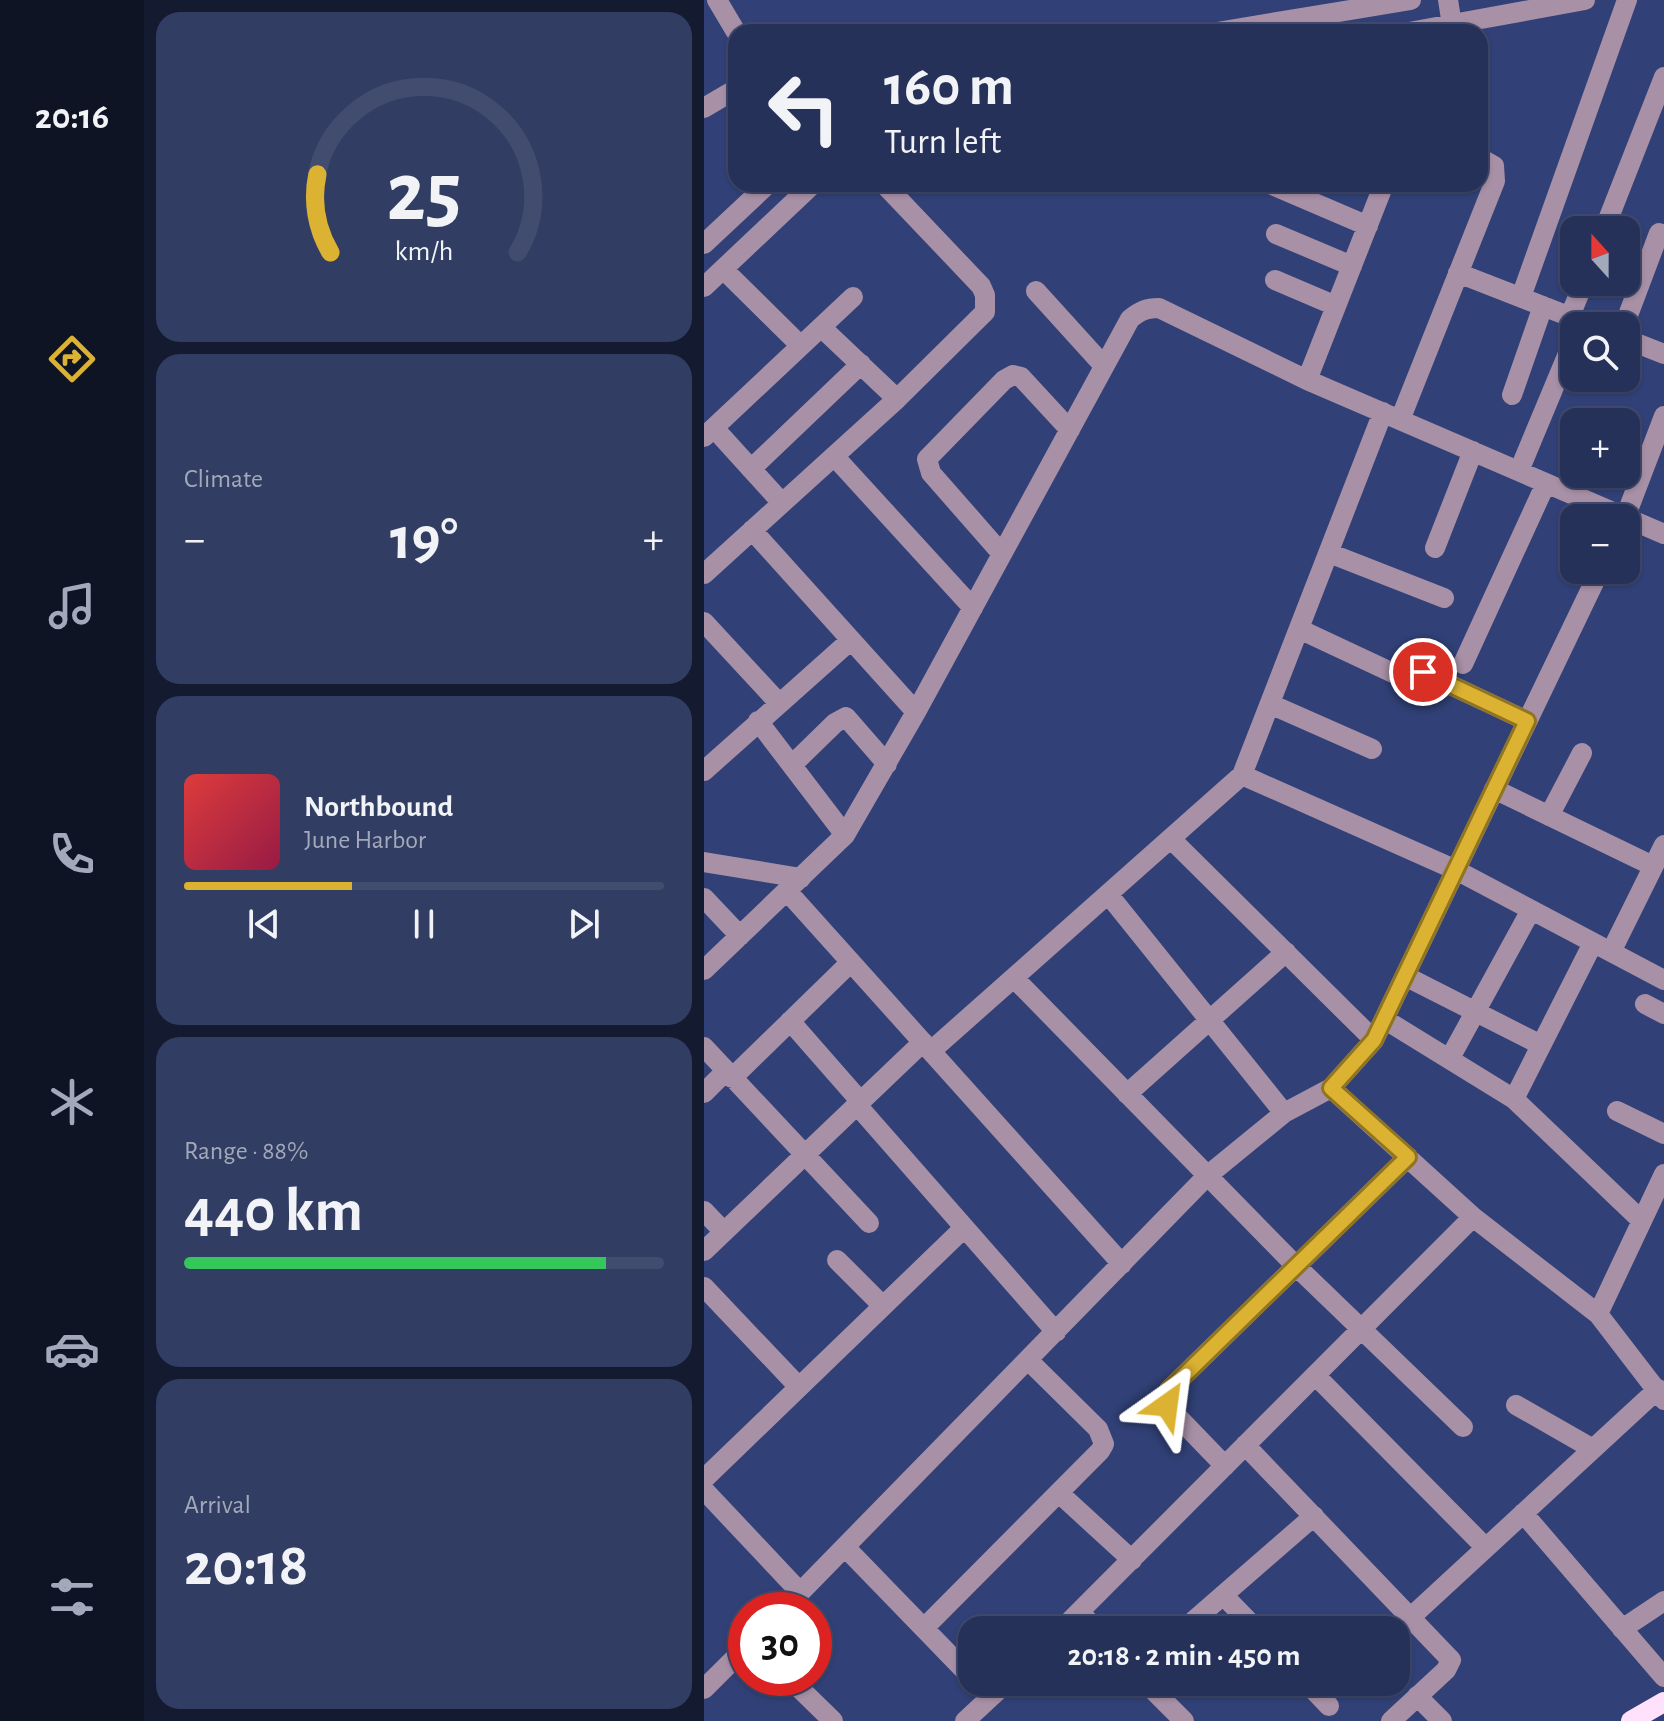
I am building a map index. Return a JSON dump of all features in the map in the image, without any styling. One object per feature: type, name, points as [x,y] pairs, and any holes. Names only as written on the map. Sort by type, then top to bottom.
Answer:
[{"type":"main road","points":[[1631,1721],[1664,1702]]},
{"type":"street","points":[[717,0],[731,24]]},
{"type":"street","points":[[1254,24],[1308,8],[1411,0]]},
{"type":"street","points":[[1448,0],[1452,24]]},
{"type":"street","points":[[1457,24],[1585,0]]},
{"type":"street","points":[[1521,297],[1627,0]]},
{"type":"street","points":[[1609,216],[1664,77]]},
{"type":"street","points":[[704,108],[728,94]]},
{"type":"street","points":[[704,1251],[859,1103],[1014,978],[1242,775],[1329,553],[1458,273],[1495,181],[1494,166],[1488,163]]},
{"type":"street","points":[[704,244],[759,192]]},
{"type":"street","points":[[704,287],[805,192]]},
{"type":"street","points":[[704,574],[897,399],[985,312],[981,286],[892,192]]},
{"type":"street","points":[[1289,192],[1368,226]]},
{"type":"street","points":[[1307,380],[1381,192]]},
{"type":"street","points":[[1629,312],[1659,233]]},
{"type":"street","points":[[1276,234],[1352,266]]},
{"type":"street","points":[[723,269],[801,346]]},
{"type":"street","points":[[1458,273],[1560,315]]},
{"type":"street","points":[[1275,280],[1336,306]]},
{"type":"street","points":[[1036,291],[1104,366]]},
{"type":"street","points":[[782,503],[751,469],[709,432],[853,297]]},
{"type":"street","points":[[1512,395],[1543,306]]},
{"type":"street","points":[[704,970],[845,835],[916,712],[1130,319],[1149,308],[1159,308],[1307,380],[1593,504]]},
{"type":"street","points":[[821,327],[897,399]]},
{"type":"street","points":[[1640,345],[1664,354]]},
{"type":"street","points":[[751,469],[861,364]]},
{"type":"street","points":[[1519,471],[1560,374]]},
{"type":"street","points":[[1002,554],[931,473],[927,459],[1004,380],[1013,375],[1021,377],[1070,430]]},
{"type":"street","points":[[1630,504],[1664,416]]},
{"type":"street","points":[[1435,548],[1473,451]]},
{"type":"street","points":[[834,456],[973,608]]},
{"type":"street","points":[[1463,664],[1546,483]]},
{"type":"street","points":[[1640,524],[1664,534]]},
{"type":"street","points":[[752,530],[916,712]]},
{"type":"street","points":[[1329,553],[1444,598]]},
{"type":"street","points":[[704,1490],[800,1592],[1207,1176],[1284,1113],[1331,1088],[1374,1040],[1593,584]]},
{"type":"street","points":[[704,622],[778,702]]},
{"type":"street","points":[[1299,629],[1393,673]]},
{"type":"street","points":[[705,768],[851,640]]},
{"type":"street","points":[[1423,672],[1527,721]]},
{"type":"street","points":[[1270,704],[1372,749]]},
{"type":"street","points":[[792,765],[835,723],[846,717],[887,764]]},
{"type":"street","points":[[758,721],[845,835]]},
{"type":"street","points":[[1549,816],[1582,753]]},
{"type":"street","points":[[1242,775],[1456,870],[1664,980]]},
{"type":"street","points":[[1494,789],[1653,866]]},
{"type":"street","points":[[1171,839],[1374,1040]]},
{"type":"street","points":[[1514,1099],[1541,1045],[1664,845]]},
{"type":"street","points":[[704,862],[794,884],[851,962],[1122,1264]]},
{"type":"street","points":[[1108,894],[1284,1113]]},
{"type":"street","points":[[704,898],[740,936]]},
{"type":"street","points":[[1450,1058],[1531,910]]},
{"type":"street","points":[[1127,1094],[1286,952]]},
{"type":"street","points":[[704,1093],[790,1021],[851,962]]},
{"type":"street","points":[[1405,976],[1541,1045]]},
{"type":"street","points":[[1014,978],[1296,1266],[1463,1427]]},
{"type":"street","points":[[1645,1004],[1664,1014]]},
{"type":"street","points":[[1384,1019],[1514,1099],[1642,1221]]},
{"type":"street","points":[[790,1021],[1056,1332]]},
{"type":"street","points":[[704,1047],[869,1223]]},
{"type":"street","points":[[1331,1088],[1473,1217],[1598,1314],[1661,1394],[1593,1449],[1411,1617]]},
{"type":"street","points":[[1617,1111],[1664,1134]]},
{"type":"street","points":[[1225,1466],[1171,1410],[1166,1398],[1169,1390],[1408,1157]]},
{"type":"street","points":[[1598,1314],[1664,1174]]},
{"type":"street","points":[[704,1211],[724,1232]]},
{"type":"street","points":[[1076,1616],[1473,1217]]},
{"type":"street","points":[[704,1479],[964,1228]]},
{"type":"street","points":[[837,1260],[883,1306]]},
{"type":"street","points":[[704,1287],[799,1387]]},
{"type":"street","points":[[924,1628],[1104,1444],[1103,1435],[1028,1360]]},
{"type":"street","points":[[1315,1375],[1486,1548]]},
{"type":"street","points":[[1516,1405],[1593,1449]]},
{"type":"street","points":[[1245,1445],[1451,1660],[1446,1670],[1391,1721]]},
{"type":"street","points":[[1059,1493],[1132,1560]]},
{"type":"street","points":[[1523,1513],[1664,1677]]},
{"type":"street","points":[[1199,1616],[1314,1516]]},
{"type":"street","points":[[845,1547],[958,1663]]},
{"type":"street","points":[[1223,1595],[1243,1616]]},
{"type":"street","points":[[1622,1629],[1664,1601]]},
{"type":"street","points":[[1080,1612],[1084,1616]]},
{"type":"street","points":[[704,1689],[728,1665]]},
{"type":"street","points":[[804,1696],[821,1717]]},
{"type":"street","points":[[1159,1696],[1184,1721]]},
{"type":"street","points":[[1319,1696],[1329,1706]]},
{"type":"street","points":[[1417,1696],[1442,1721]]},
{"type":"street","points":[[965,1721],[990,1697]]},
{"type":"route","points":[[1167,1405],[1169,1390],[1408,1157],[1331,1088],[1374,1040],[1527,721],[1423,672]]}]
